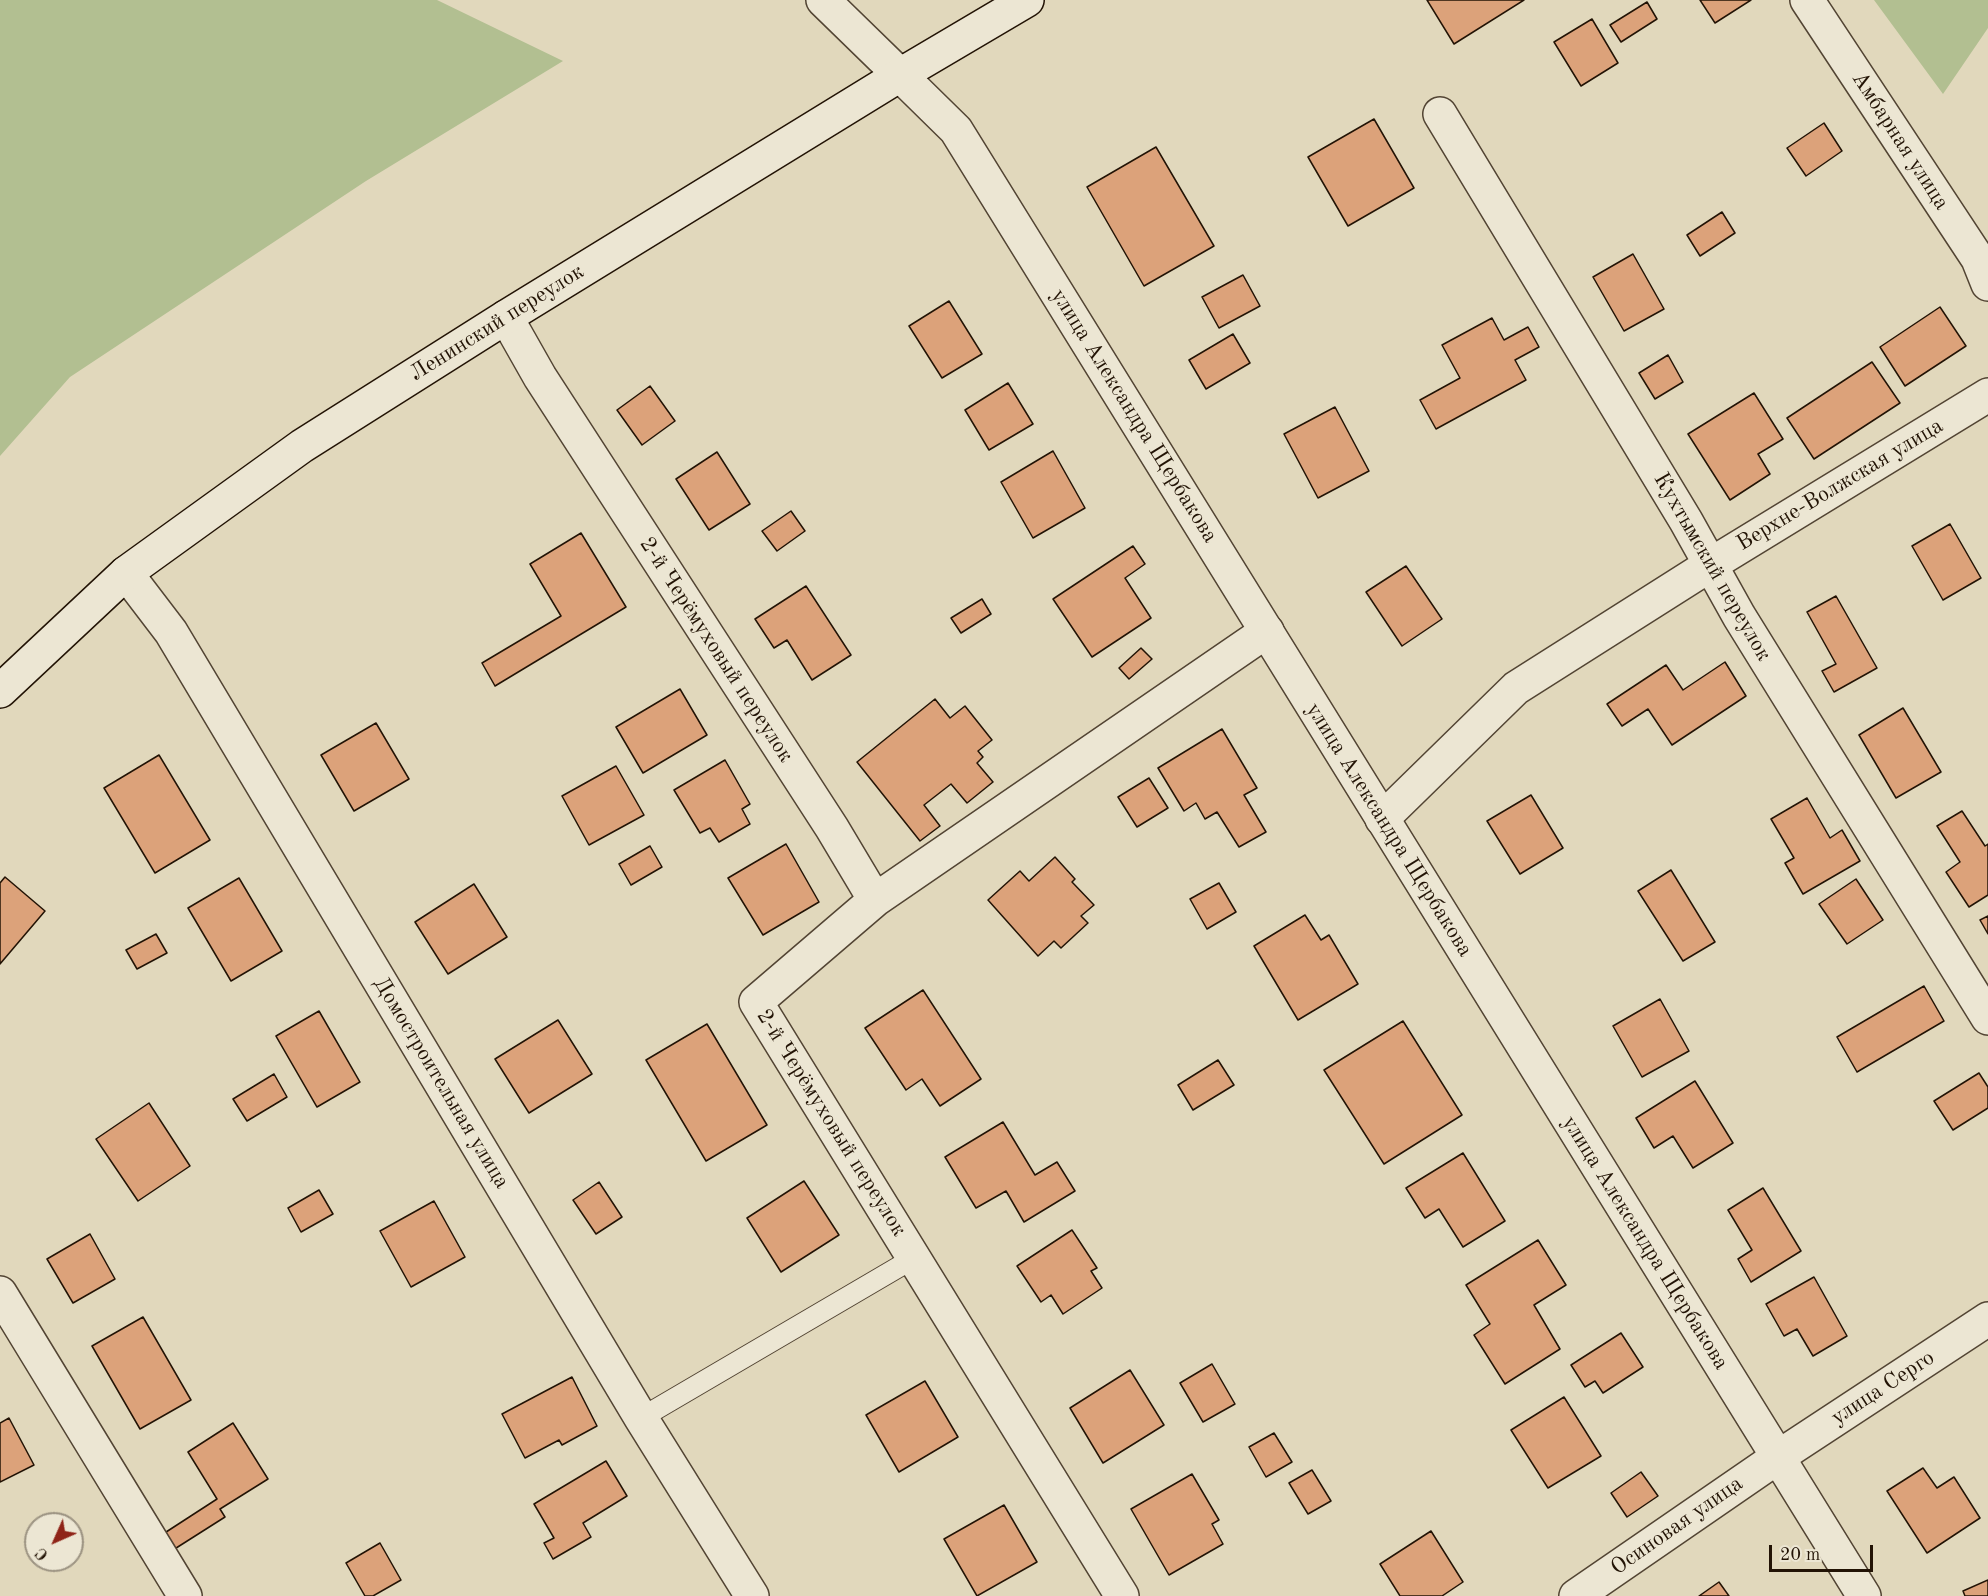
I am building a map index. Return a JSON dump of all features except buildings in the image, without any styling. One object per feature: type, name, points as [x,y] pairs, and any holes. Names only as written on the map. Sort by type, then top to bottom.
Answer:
[{"type":"street","name":"улица Александра Щербакова","points":[[823,0],[957,130],[1864,1596]]},
{"type":"street","name":"Ленинский переулок","points":[[0,691],[126,573],[302,446],[506,317],[900,75],[1027,0]]},
{"type":"street","name":"Амбарная улица","points":[[1807,0],[1978,259],[1988,284]]},
{"type":"street","name":"Кухтымский переулок","points":[[1440,114],[1686,521],[1745,626],[1988,1018]]},
{"type":"street","name":"2-й Черёмуховый переулок","points":[[506,317],[540,377],[832,828],[874,900],[756,1002],[1122,1596]]},
{"type":"street","name":"Верхне-Волжская улица","points":[[1382,819],[1516,688],[1710,565],[1988,395]]},
{"type":"street","name":"Домостроительная улица","points":[[126,573],[171,632],[641,1418],[752,1596]]},
{"type":"street","points":[[874,900],[1267,632]]},
{"type":"street","points":[[0,1293],[185,1596]]},
{"type":"street","name":"улица Серго","points":[[1778,1457],[1988,1318]]},
{"type":"street","name":"Осиновая улица","points":[[1576,1596],[1608,1587],[1778,1457]]},
{"type":"lane","points":[[641,1418],[914,1258]]},
{"type":"green space","points":[[0,0],[437,0],[563,61],[366,181],[70,377],[0,456]]},
{"type":"green space","points":[[1874,0],[1988,0],[1988,28],[1943,94]]}]
